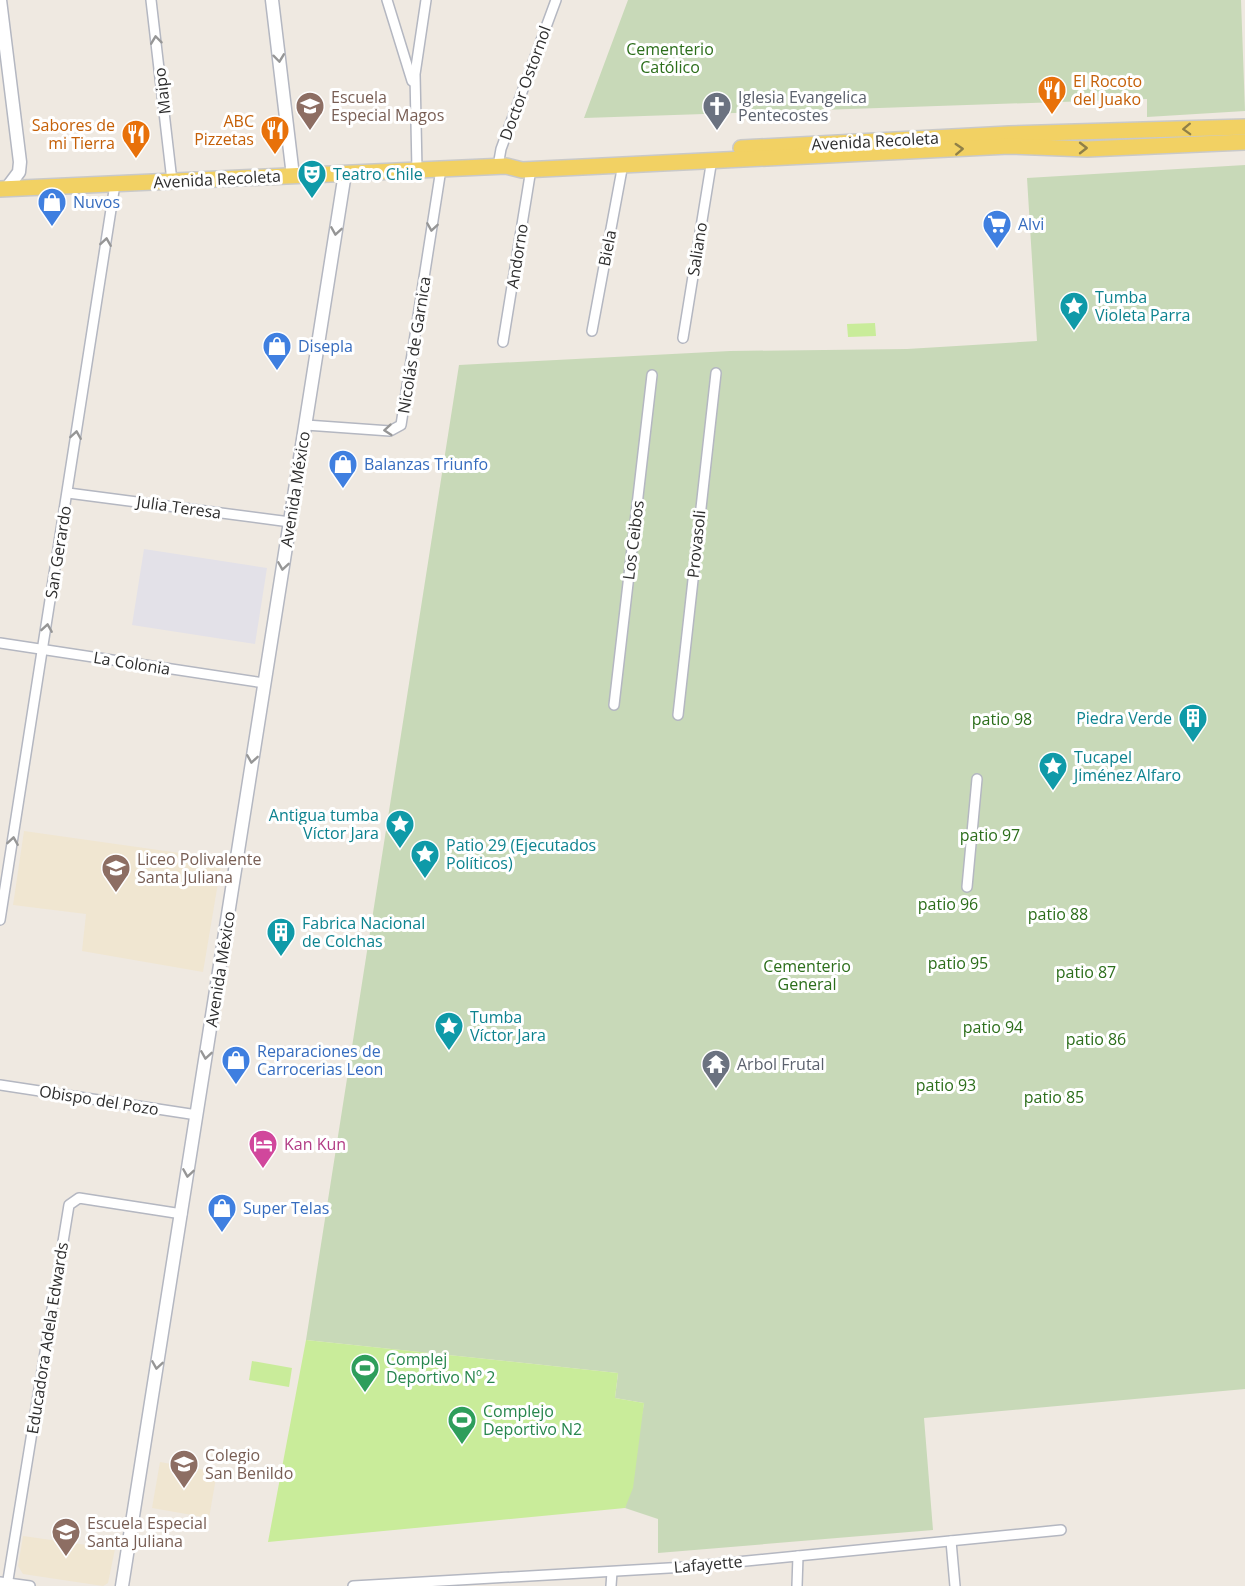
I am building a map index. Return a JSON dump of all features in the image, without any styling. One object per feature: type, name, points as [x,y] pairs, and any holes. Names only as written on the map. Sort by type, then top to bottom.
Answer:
[{"type":"main road","name":"Avenida Recoleta","points":[[502,166],[521,160],[648,152],[1009,134],[1245,127]]},
{"type":"main road","name":"Avenida Recoleta","points":[[3,188],[502,166],[531,170],[712,159],[1009,146],[1087,148],[1245,142]]},
{"type":"street","points":[[0,0],[20,162],[19,172],[3,188]]},
{"type":"street","name":"Maipo","points":[[151,0],[172,181]]},
{"type":"street","points":[[273,0],[293,176]]},
{"type":"street","points":[[387,0],[414,87]]},
{"type":"street","points":[[417,170],[414,87],[426,0]]},
{"type":"street","name":"Doctor Ostornol","points":[[502,166],[501,149],[556,0]]},
{"type":"street","points":[[400,39],[412,41],[419,39]]},
{"type":"street","name":"Saliano","points":[[683,338],[712,159]]},
{"type":"street","points":[[20,162],[30,180],[38,187]]},
{"type":"street","name":"Biela","points":[[592,331],[623,164]]},
{"type":"street","name":"Nicolás de Garnica","points":[[306,425],[390,431],[401,425],[441,169]]},
{"type":"street","name":"Andorno","points":[[503,342],[531,170]]},
{"type":"street","name":"Avenida México","points":[[122,1586],[345,173]]},
{"type":"street","name":"San Gerardo","points":[[0,920],[115,184]]},
{"type":"street","name":"Provasoli","points":[[678,715],[716,374]]},
{"type":"street","name":"Los Ceibos","points":[[614,705],[652,375]]},
{"type":"street","name":"Julia Teresa","points":[[68,493],[290,522]]},
{"type":"street","name":"La Colonia","points":[[0,643],[264,682]]},
{"type":"street","points":[[967,887],[977,779]]},
{"type":"street","name":"Obispo del Pozo","points":[[0,1084],[197,1115]]},
{"type":"street","name":"Educadora Adela Edwards","points":[[5,1584],[69,1205],[79,1198],[182,1214]]},
{"type":"street","name":"Lafayette","points":[[353,1586],[493,1582],[798,1556],[1061,1530]]},
{"type":"street","points":[[951,1541],[955,1586]]},
{"type":"street","points":[[797,1586],[798,1556]]},
{"type":"street","points":[[611,1586],[612,1572]]},
{"type":"street","points":[[5,1584],[30,1586]]},
{"type":"shaded area","points":[[144,549],[267,568],[255,644],[132,625]]},
{"type":"shaded area","name":"Liceo Polivalente Santa Juliana","points":[[24,831],[222,859],[203,972],[82,951],[86,914],[13,905]]},
{"type":"shaded area","name":"Colegio San Benildo","points":[[160,1462],[217,1472],[209,1518],[152,1508]]},
{"type":"shaded area","name":"Escuela Especial Santa Juliana","points":[[23,1536],[115,1549],[108,1583],[103,1586],[23,1574],[18,1566]]},
{"type":"green space","name":"Cementerio Católico","points":[[628,0],[1241,0],[1245,111],[1147,117],[1147,99],[584,118]]},
{"type":"green space","name":"Cementerio General","points":[[1245,165],[1245,1389],[924,1418],[933,1530],[658,1553],[658,1519],[625,1508],[644,1403],[615,1398],[618,1373],[306,1340],[459,365],[730,351],[907,349],[1037,341],[1027,178]]},
{"type":"green space","points":[[875,323],[876,336],[848,337],[847,324]]},
{"type":"green space","name":"Complejo Deportivo N2","points":[[306,1340],[618,1373],[615,1398],[644,1403],[633,1488],[625,1508],[268,1542]]},
{"type":"green space","points":[[252,1361],[292,1368],[289,1387],[249,1380]]},
{"type":"place","name":"El Rocoto del Juako","points":[[1052,116]]},
{"type":"place","name":"Escuela Especial Magos","points":[[310,132]]},
{"type":"place","name":"Iglesia Evangelica Pentecostes","points":[[717,132]]},
{"type":"place","name":"ABC Pizzetas","points":[[275,156]]},
{"type":"place","name":"Sabores de mi Tierra","points":[[136,160]]},
{"type":"place","name":"Teatro Chile","points":[[312,200]]},
{"type":"place","name":"Nuvos","points":[[52,228]]},
{"type":"place","name":"Alvi","points":[[997,250]]},
{"type":"place","name":"Tumba Violeta Parra","points":[[1074,332]]},
{"type":"place","name":"Disepla","points":[[277,372]]},
{"type":"place","name":"Balanzas Triunfo","points":[[343,490]]},
{"type":"place","name":"Piedra Verde","points":[[1193,744]]},
{"type":"place","name":"Tucapel Jiménez Alfaro","points":[[1053,792]]},
{"type":"place","name":"Antigua tumba Víctor Jara","points":[[400,850]]},
{"type":"place","name":"Patio 29 (Ejecutados Políticos)","points":[[425,880]]},
{"type":"place","name":"Liceo Polivalente Santa Juliana","points":[[116,894]]},
{"type":"place","name":"Fabrica Nacional de Colchas","points":[[281,958]]},
{"type":"place","name":"Tumba Víctor Jara","points":[[449,1052]]},
{"type":"place","name":"Reparaciones de Carrocerias Leon","points":[[236,1086]]},
{"type":"place","name":"Arbol Frutal","points":[[716,1090]]},
{"type":"place","name":"Kan Kun","points":[[263,1170]]},
{"type":"place","name":"Super Telas","points":[[222,1234]]},
{"type":"place","name":"Complej Deportivo Nº 2","points":[[365,1394]]},
{"type":"place","name":"Complejo Deportivo N2","points":[[462,1446]]},
{"type":"place","name":"Colegio San Benildo","points":[[184,1490]]},
{"type":"place","name":"Escuela Especial Santa Juliana","points":[[66,1558]]},
{"type":"park label","name":"patio 98","points":[[1002,719]]},
{"type":"park label","name":"patio 97","points":[[990,835]]},
{"type":"park label","name":"patio 96","points":[[948,904]]},
{"type":"park label","name":"patio 88","points":[[1058,914]]},
{"type":"park label","name":"patio 95","points":[[958,963]]},
{"type":"park label","name":"patio 87","points":[[1086,972]]},
{"type":"park label","name":"patio 94","points":[[993,1027]]},
{"type":"park label","name":"patio 86","points":[[1096,1039]]},
{"type":"park label","name":"patio 93","points":[[946,1085]]},
{"type":"park label","name":"patio 85","points":[[1054,1097]]}]
